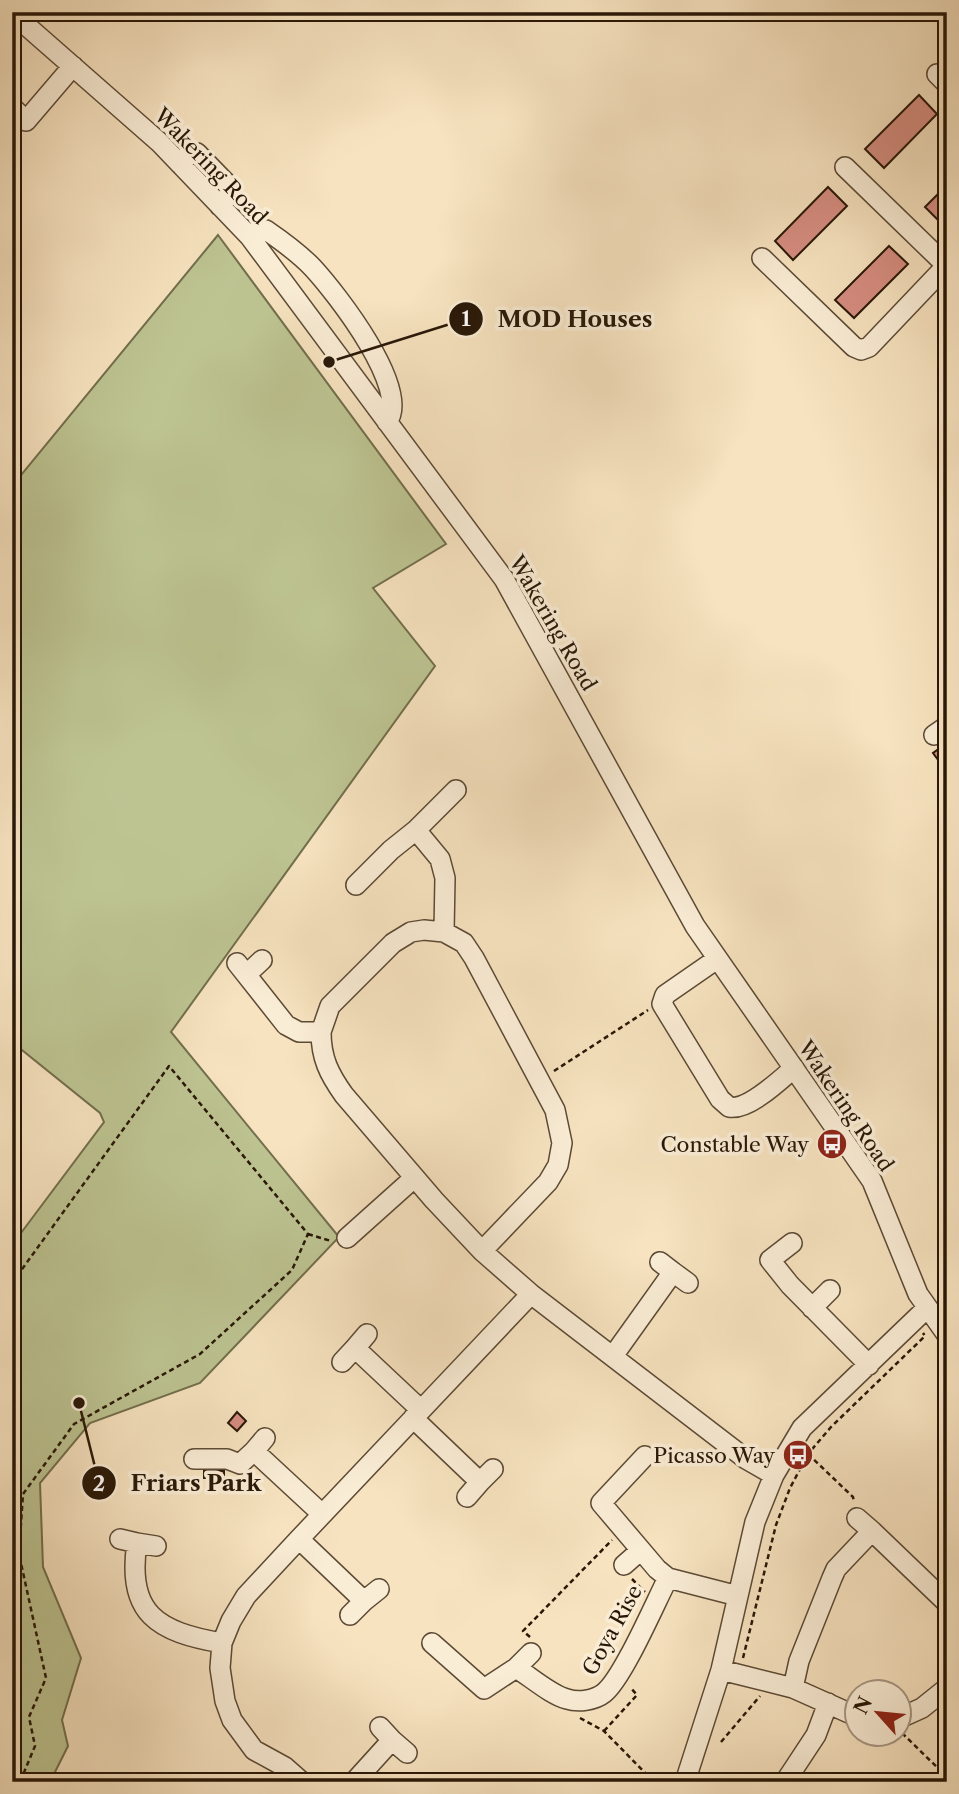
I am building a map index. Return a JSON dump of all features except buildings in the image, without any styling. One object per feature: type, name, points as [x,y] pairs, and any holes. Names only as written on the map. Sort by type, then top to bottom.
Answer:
[{"type":"street","name":"Wakering Road","points":[[12,13],[159,142],[250,237],[503,579],[543,647],[669,881],[717,960],[872,1181],[912,1280],[921,1314],[947,1335]]},
{"type":"street","points":[[12,107],[26,121],[73,66]]},
{"type":"street","points":[[762,258],[854,347],[861,349],[869,347],[947,265],[845,167]]},
{"type":"street","points":[[250,237],[258,230],[266,230],[277,237],[313,268],[338,300],[367,340],[388,384],[394,404],[392,415],[387,422]]},
{"type":"street","points":[[356,885],[432,815],[456,789]]},
{"type":"street","points":[[410,836],[440,859],[445,878],[444,932]]},
{"type":"street","points":[[482,1251],[548,1182],[558,1165],[562,1143],[560,1127],[555,1110],[540,1081],[464,943],[444,932],[411,932],[393,943],[330,1006],[321,1032],[321,1050],[331,1076],[414,1178],[482,1251],[531,1294],[746,1459],[774,1475]]},
{"type":"street","points":[[262,960],[242,969],[286,1025],[299,1032],[321,1032]]},
{"type":"street","points":[[717,960],[665,995],[662,1004],[720,1099],[729,1107],[742,1106],[794,1068]]},
{"type":"street","points":[[346,1238],[414,1178]]},
{"type":"street","points":[[792,1243],[770,1260],[790,1285],[869,1365]]},
{"type":"street","points":[[613,1356],[673,1272]]},
{"type":"street","points":[[812,1308],[830,1290]]},
{"type":"street","points":[[302,1782],[278,1775],[254,1750],[232,1720],[221,1684],[222,1643],[231,1622],[247,1596],[299,1539],[531,1294]]},
{"type":"street","points":[[685,1782],[730,1673],[738,1596],[755,1522],[774,1475],[802,1429],[921,1314]]},
{"type":"street","points":[[355,1348],[417,1414],[487,1475],[467,1497]]},
{"type":"street","points":[[194,1460],[227,1460],[253,1451],[322,1514]]},
{"type":"street","name":"Goya Rise","points":[[645,1455],[601,1503],[623,1531],[668,1578],[738,1596]]},
{"type":"street","points":[[793,1688],[799,1661],[832,1578],[865,1525],[947,1603]]},
{"type":"street","points":[[299,1539],[364,1602]]},
{"type":"street","points":[[138,1543],[134,1583],[140,1601],[166,1627],[179,1634],[222,1643]]},
{"type":"street","name":"Goya Rise","points":[[624,1565],[641,1550]]},
{"type":"street","name":"Goya Rise","points":[[511,1672],[561,1697],[578,1701],[602,1695],[618,1675],[668,1578]]},
{"type":"street","points":[[432,1643],[484,1689],[511,1672],[531,1653]]},
{"type":"street","points":[[730,1673],[793,1688],[844,1710]]},
{"type":"street","points":[[914,1712],[947,1688]]},
{"type":"street","points":[[785,1782],[816,1735],[828,1703]]},
{"type":"street","points":[[354,1782],[393,1740]]},
{"type":"path","points":[[540,1081],[656,1005]]},
{"type":"path","points":[[12,1283],[169,1066],[308,1234],[338,1244],[346,1238]]},
{"type":"path","points":[[20,1782],[35,1746],[29,1717],[46,1678],[19,1554],[23,1494],[74,1424],[200,1354],[292,1270],[308,1234]]},
{"type":"path","points":[[730,1673],[776,1525],[790,1488],[808,1454],[831,1427],[925,1336],[921,1314]]},
{"type":"path","points":[[808,1454],[853,1497],[865,1525]]},
{"type":"path","points":[[531,1653],[537,1643],[523,1631],[623,1531]]},
{"type":"path","points":[[604,1731],[637,1695],[618,1675]]},
{"type":"path","points":[[721,1742],[764,1691],[768,1682]]},
{"type":"path","points":[[578,1701],[566,1710],[604,1731],[654,1782]]},
{"type":"path","points":[[914,1745],[947,1777]]},
{"type":"green space","points":[[218,235],[446,544],[373,588],[435,666],[171,1032],[339,1237],[200,1383],[90,1423],[40,1483],[43,1567],[81,1658],[62,1720],[68,1746],[50,1782],[12,1782],[12,1245],[104,1122],[100,1113],[12,1042],[12,486]]},
{"type":"place","name":"MOD Houses","points":[[329,362]]},
{"type":"place","name":"Constable Way","points":[[832,1144]]},
{"type":"place","name":"Friars Park","points":[[79,1403]]},
{"type":"place","name":"Picasso Way","points":[[798,1455]]}]
